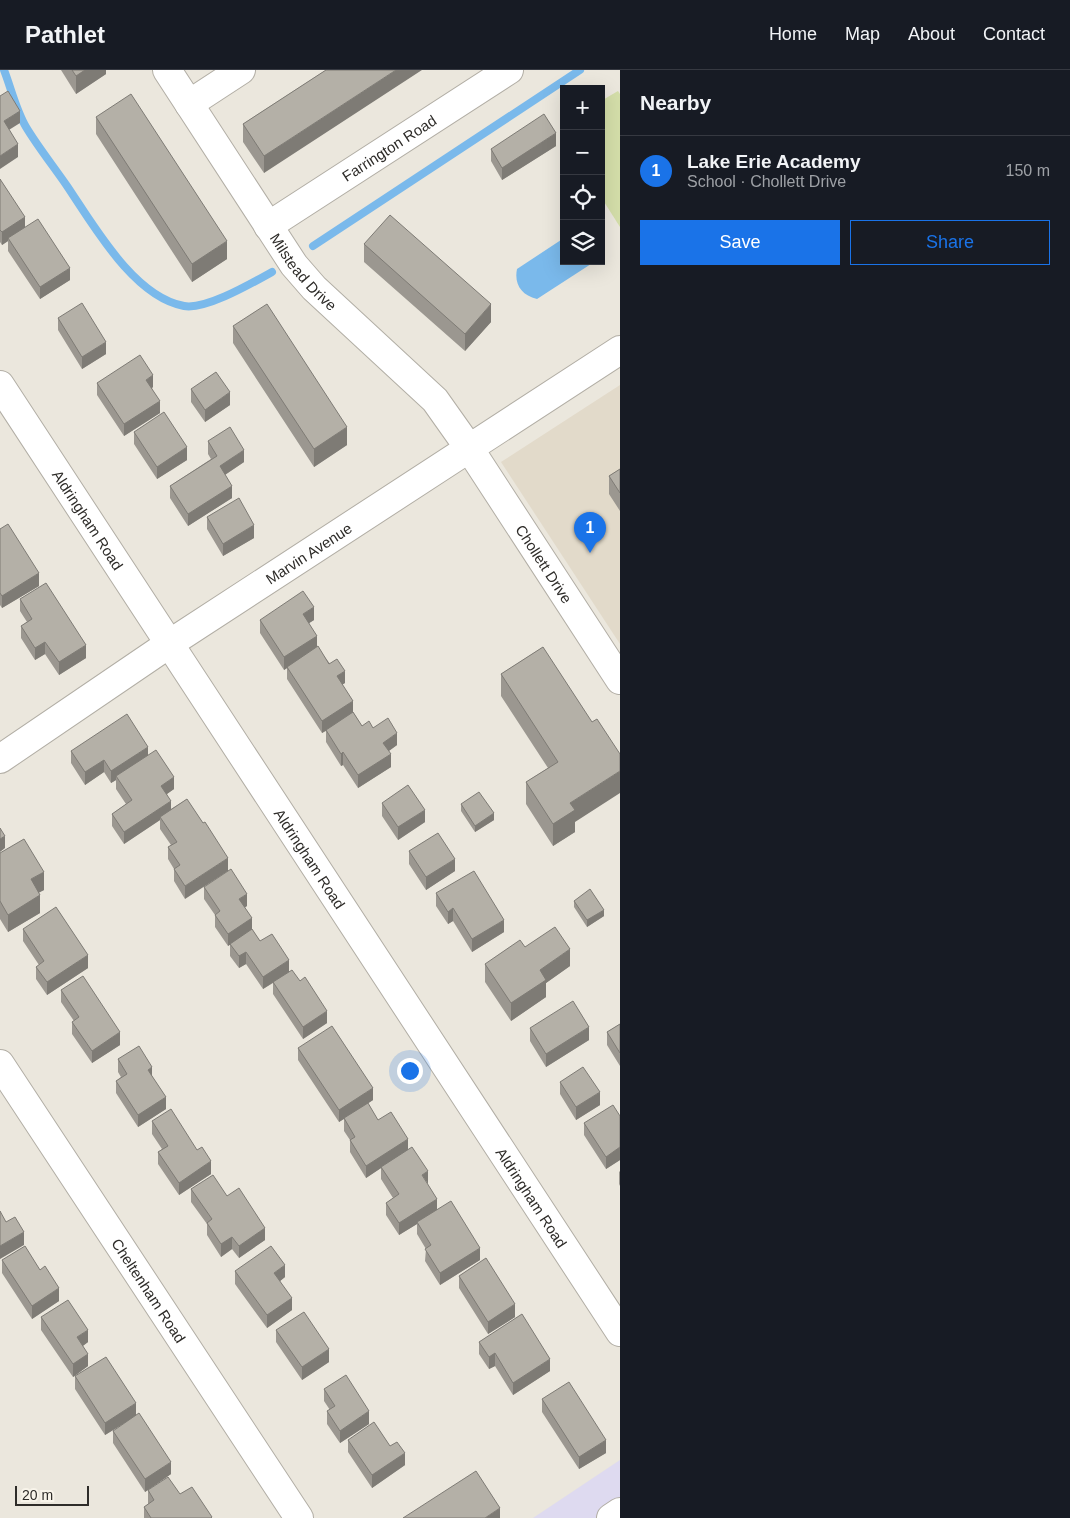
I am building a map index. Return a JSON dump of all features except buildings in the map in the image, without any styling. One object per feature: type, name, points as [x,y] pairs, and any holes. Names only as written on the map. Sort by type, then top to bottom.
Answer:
[{"type":"street","name":"Milstead Drive","points":[[167,70],[294,265],[314,288],[435,400],[469,448]]},
{"type":"street","points":[[189,104],[241,70]]},
{"type":"street","name":"Farrington Road","points":[[268,226],[509,70]]},
{"type":"street","name":"Marvin Avenue","points":[[0,759],[169,644],[620,350]]},
{"type":"street","name":"Aldringham Road","points":[[0,385],[620,1332]]},
{"type":"street","name":"Chollett Drive","points":[[469,448],[620,680]]},
{"type":"street","name":"Cheltenham Road","points":[[0,1064],[299,1518]]},
{"type":"street","points":[[610,1518],[620,1512]]},
{"type":"shaded area","points":[[620,385],[620,644],[501,462]]},
{"type":"shaded area","points":[[620,1460],[620,1518],[533,1518]]},
{"type":"green space","points":[[618,91],[620,94],[620,227],[605,203],[605,99]]},
{"type":"water","points":[[560,241],[560,265],[589,265],[537,299],[527,295],[520,288],[516,274],[517,269]]},
{"type":"waterway","points":[[4,70],[26,127],[117,258],[148,289],[166,300],[184,306],[193,306],[229,295],[272,272]]},
{"type":"waterway","points":[[313,246],[580,70]]},
{"type":"place","name":"Lake Erie Academy","points":[[590,553]]}]
